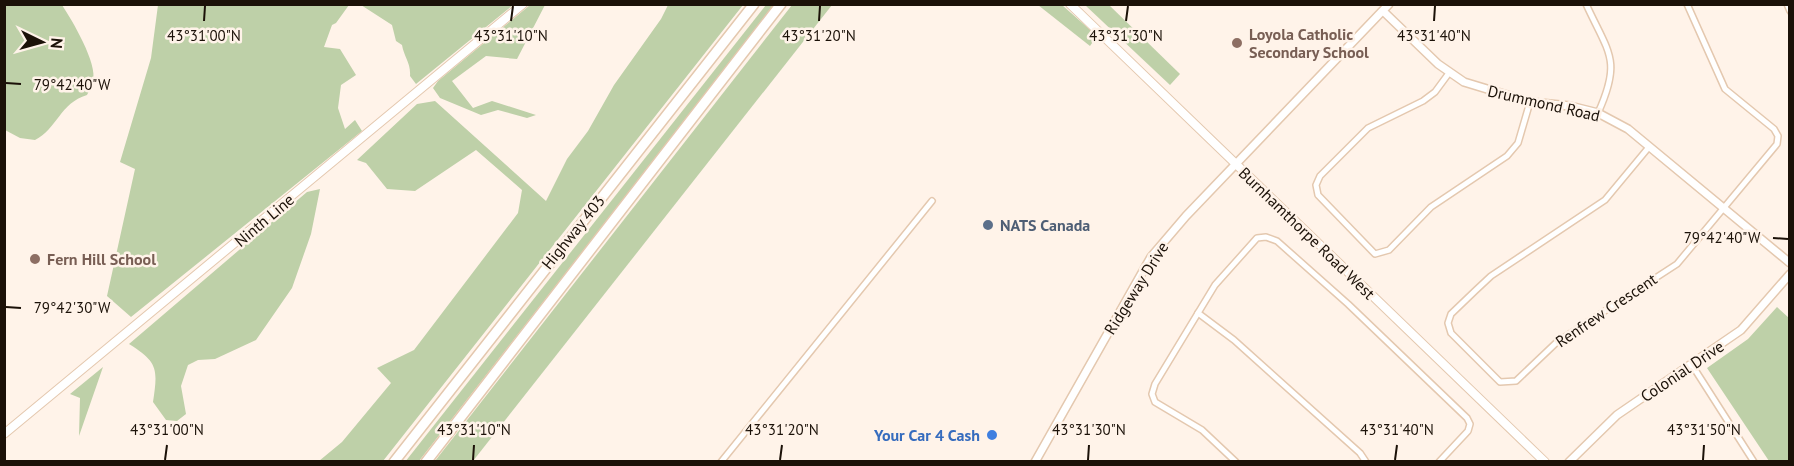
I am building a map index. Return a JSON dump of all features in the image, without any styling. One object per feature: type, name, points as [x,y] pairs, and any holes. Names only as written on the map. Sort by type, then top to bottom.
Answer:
[{"type":"highway","name":"Highway 403","points":[[394,462],[754,4]]},
{"type":"highway","name":"Highway 403","points":[[426,462],[781,4]]},
{"type":"main road","name":"Ninth Line","points":[[4,434],[523,4]]},
{"type":"main road","name":"Burnhamthorpe Road West","points":[[1070,4],[1545,462]]},
{"type":"street","points":[[1376,4],[1383,11]]},
{"type":"street","name":"Ridgeway Drive","points":[[1035,462],[1151,257],[1235,164],[1389,4]]},
{"type":"street","points":[[1586,4],[1612,67],[1609,88],[1598,113]]},
{"type":"street","name":"Renfrew Crescent","points":[[1649,147],[1605,200],[1491,276],[1451,314],[1448,323],[1451,333],[1500,382],[1516,381],[1557,342],[1677,264],[1725,209],[1779,140],[1774,129],[1725,89],[1687,4]]},
{"type":"street","points":[[1787,4],[1790,10]]},
{"type":"street","name":"Drummond Road","points":[[1383,11],[1449,73],[1484,90],[1530,102],[1570,106],[1598,113],[1628,129],[1790,263]]},
{"type":"street","points":[[1449,73],[1435,92],[1423,101],[1374,124],[1363,132],[1320,176],[1316,185],[1318,195],[1375,254],[1389,250],[1431,207],[1507,156],[1518,143],[1530,102]]},
{"type":"street","points":[[721,462],[932,201]]},
{"type":"street","points":[[1236,462],[1202,430],[1155,402],[1152,394],[1215,285],[1257,238],[1266,237],[1277,241],[1348,304],[1467,418],[1470,424],[1468,430],[1439,462]]},
{"type":"street","name":"Colonial Drive","points":[[1569,462],[1617,415],[1741,330],[1790,274]]},
{"type":"street","points":[[1198,313],[1234,340],[1360,453],[1366,462]]},
{"type":"street","points":[[1692,365],[1754,462]]},
{"type":"green space","points":[[4,5],[62,5],[83,42],[92,64],[93,81],[87,95],[64,110],[49,129],[35,140],[20,138],[5,130]]},
{"type":"green space","points":[[158,5],[349,5],[332,25],[324,47],[340,49],[356,75],[341,85],[338,108],[345,129],[355,120],[362,131],[131,317],[107,296],[135,169],[120,162],[151,58]]},
{"type":"green space","points":[[361,5],[513,5],[416,84],[410,76],[402,45],[396,41],[392,25]]},
{"type":"green space","points":[[530,5],[545,5],[517,59],[486,56],[452,81],[473,108],[492,101],[536,115],[527,118],[498,110],[481,115],[440,98],[433,88],[438,81]]},
{"type":"green space","points":[[668,5],[743,5],[383,461],[319,461],[342,442],[391,383],[377,368],[414,350],[518,213],[522,190],[476,150],[415,191],[387,189],[366,163],[357,160],[417,104],[435,101],[546,201],[567,159],[588,131],[614,85],[661,19]]},
{"type":"green space","points":[[766,5],[775,5],[419,461],[405,462]]},
{"type":"green space","points":[[792,5],[832,5],[473,461],[435,461]]},
{"type":"green space","points":[[1038,5],[1062,5],[1097,36],[1090,46]]},
{"type":"green space","points":[[1085,5],[1109,5],[1180,74],[1170,85]]},
{"type":"green space","points":[[320,189],[311,234],[292,288],[256,340],[215,359],[198,360],[188,365],[181,386],[186,414],[177,421],[166,420],[153,402],[154,367],[146,356],[129,344],[307,192]]},
{"type":"green space","points":[[1777,307],[1789,318],[1789,461],[1769,461],[1707,368],[1748,339]]},
{"type":"green space","points":[[103,367],[79,436],[80,398],[70,394]]},
{"type":"place","name":"Loyola Catholic Secondary School","points":[[1237,43]]},
{"type":"place","name":"NATS Canada","points":[[988,225]]},
{"type":"place","name":"Fern Hill School","points":[[35,259]]},
{"type":"place","name":"Your Car 4 Cash","points":[[992,435]]}]
